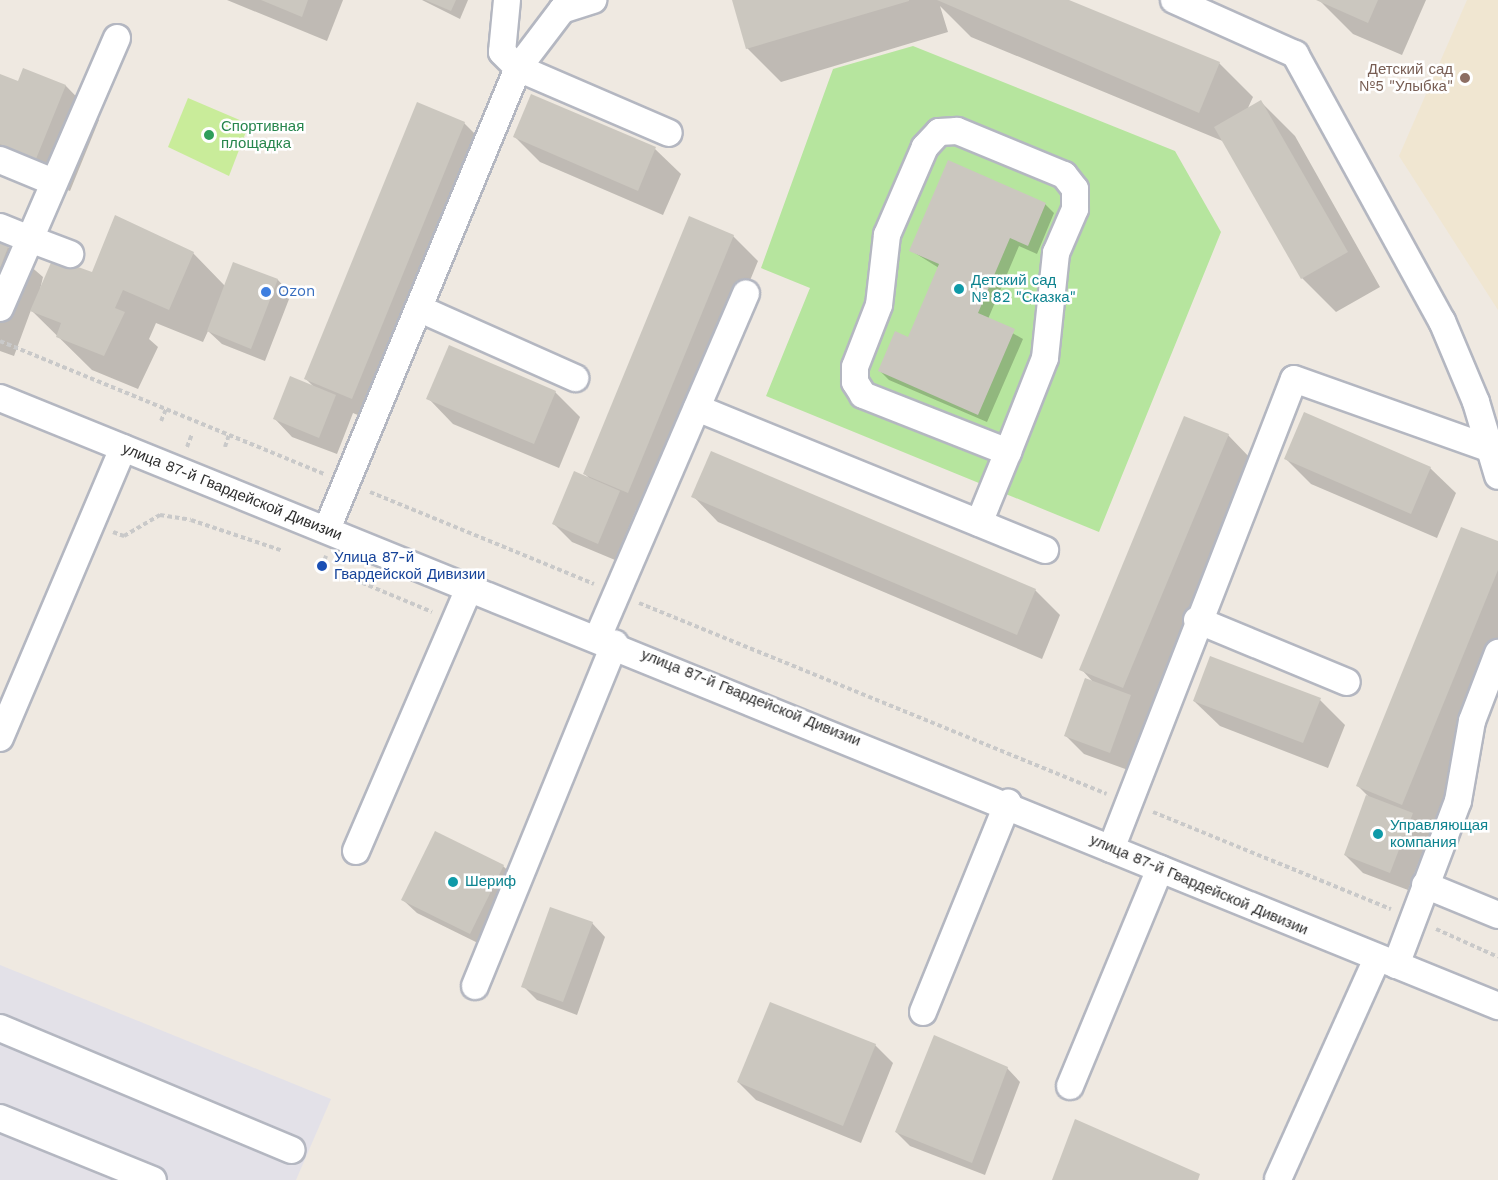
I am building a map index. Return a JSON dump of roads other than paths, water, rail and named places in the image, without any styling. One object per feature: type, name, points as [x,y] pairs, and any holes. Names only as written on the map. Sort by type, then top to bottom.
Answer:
[{"type":"street","points":[[507,0],[502,52],[518,68],[669,133]]},
{"type":"street","points":[[327,529],[518,68],[562,9],[593,0]]},
{"type":"street","points":[[1174,0],[1295,54],[1442,321],[1476,402],[1498,476]]},
{"type":"street","points":[[0,308],[117,38]]},
{"type":"street","points":[[979,523],[1008,452],[1045,358],[1056,253],[1076,209],[1075,189],[1064,175],[957,131],[939,132],[925,147],[887,235],[879,305],[855,367],[855,382],[863,395],[1008,452]]},
{"type":"street","points":[[0,160],[53,182]]},
{"type":"street","points":[[0,226],[70,254]]},
{"type":"street","points":[[475,986],[606,640],[617,593],[746,293]]},
{"type":"street","points":[[420,309],[575,378]]},
{"type":"street","points":[[1111,849],[1197,620],[1294,379],[1488,448]]},
{"type":"street","name":"улица 87-й Гвардейской Дивизии","points":[[0,398],[1008,803],[1111,849],[1498,1006]]},
{"type":"street","points":[[697,408],[1045,550]]},
{"type":"street","points":[[0,738],[93,524],[123,448]]},
{"type":"street","points":[[356,851],[470,586]]},
{"type":"street","points":[[1197,620],[1347,682]]},
{"type":"street","points":[[1278,1179],[1386,962],[1411,918],[1425,885],[1458,801],[1472,721],[1498,653]]},
{"type":"street","points":[[923,1012],[1008,803]]},
{"type":"street","points":[[1070,1086],[1160,869]]},
{"type":"street","points":[[1425,885],[1498,915]]},
{"type":"street","points":[[0,1028],[292,1150]]},
{"type":"street","points":[[0,1118],[153,1180]]},
{"type":"place","name":"Детский сад №5 \"Улыбка\"","points":[[1465,78]]},
{"type":"place","name":"Спортивная площадка","points":[[209,135]]},
{"type":"place","name":"Детский сад № 82 \"Сказка\"","points":[[959,289]]},
{"type":"place","name":"Ozon","points":[[266,292]]},
{"type":"place","name":"Улица 87-й Гвардейской Дивизии","points":[[322,566]]},
{"type":"place","name":"Управляющая компания","points":[[1378,834]]},
{"type":"place","name":"Шериф","points":[[453,882]]}]
